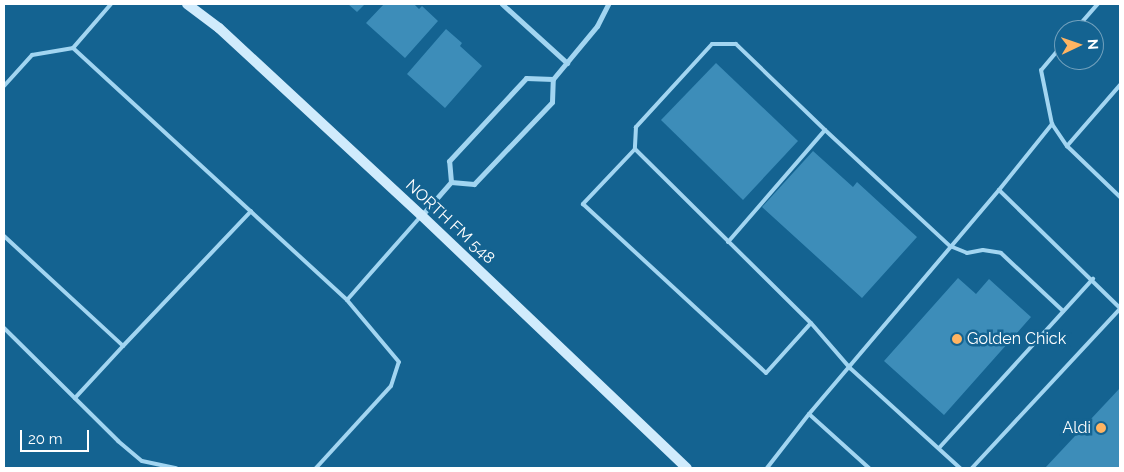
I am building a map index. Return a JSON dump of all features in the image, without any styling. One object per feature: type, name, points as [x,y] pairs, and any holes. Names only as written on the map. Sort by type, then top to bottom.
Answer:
[{"type":"main road","name":"NORTH FM 548","points":[[188,4],[219,28],[422,216],[687,468]]},
{"type":"street","points":[[502,4],[567,62]]},
{"type":"street","points":[[451,182],[474,184],[552,102],[553,79],[597,26],[608,4]]},
{"type":"street","points":[[422,216],[451,182],[449,161],[526,78],[553,79]]},
{"type":"lane","points":[[4,86],[32,55],[73,48],[111,4]]},
{"type":"lane","points":[[1084,20],[1098,4]]},
{"type":"lane","points":[[811,323],[766,373],[583,204],[635,149],[636,126],[712,44],[736,44],[950,246],[967,253],[983,250],[1001,253],[1063,311]]},
{"type":"lane","points":[[73,48],[347,300],[399,362],[391,386],[316,468]]},
{"type":"lane","points":[[1054,55],[1041,70],[1052,124],[1068,146],[1120,197]]},
{"type":"lane","points":[[1068,146],[1120,85]]},
{"type":"lane","points":[[767,468],[809,414],[850,368],[1052,124]]},
{"type":"lane","points":[[728,242],[826,130]]},
{"type":"lane","points":[[635,149],[811,323],[850,368],[960,468]]},
{"type":"lane","points":[[972,468],[1120,309],[1093,279],[999,190]]},
{"type":"lane","points":[[75,398],[251,211]]},
{"type":"lane","points":[[347,300],[422,216]]},
{"type":"lane","points":[[4,236],[123,346]]},
{"type":"lane","points":[[939,448],[1093,279]]},
{"type":"lane","points":[[4,328],[118,441],[142,461],[176,468]]},
{"type":"lane","points":[[809,414],[869,468]]},
{"type":"building","points":[[348,4],[365,4],[357,12]]},
{"type":"building","points":[[384,4],[414,4],[419,9],[422,6],[438,21],[405,58],[366,23]]},
{"type":"building","points":[[446,29],[462,43],[460,46],[482,66],[445,108],[407,74]]},
{"type":"building","points":[[716,63],[798,141],[743,200],[661,120]]},
{"type":"building","points":[[813,151],[853,187],[857,182],[917,237],[862,298],[762,207]]},
{"type":"building","name":"Golden Chick","points":[[958,278],[976,294],[989,279],[1031,317],[944,415],[884,361]]},
{"type":"building","name":"Aldi","points":[[1120,388],[1120,468],[1045,468]]},
{"type":"place","name":"Golden Chick","points":[[957,339]]},
{"type":"place","name":"Aldi","points":[[1101,428]]}]
